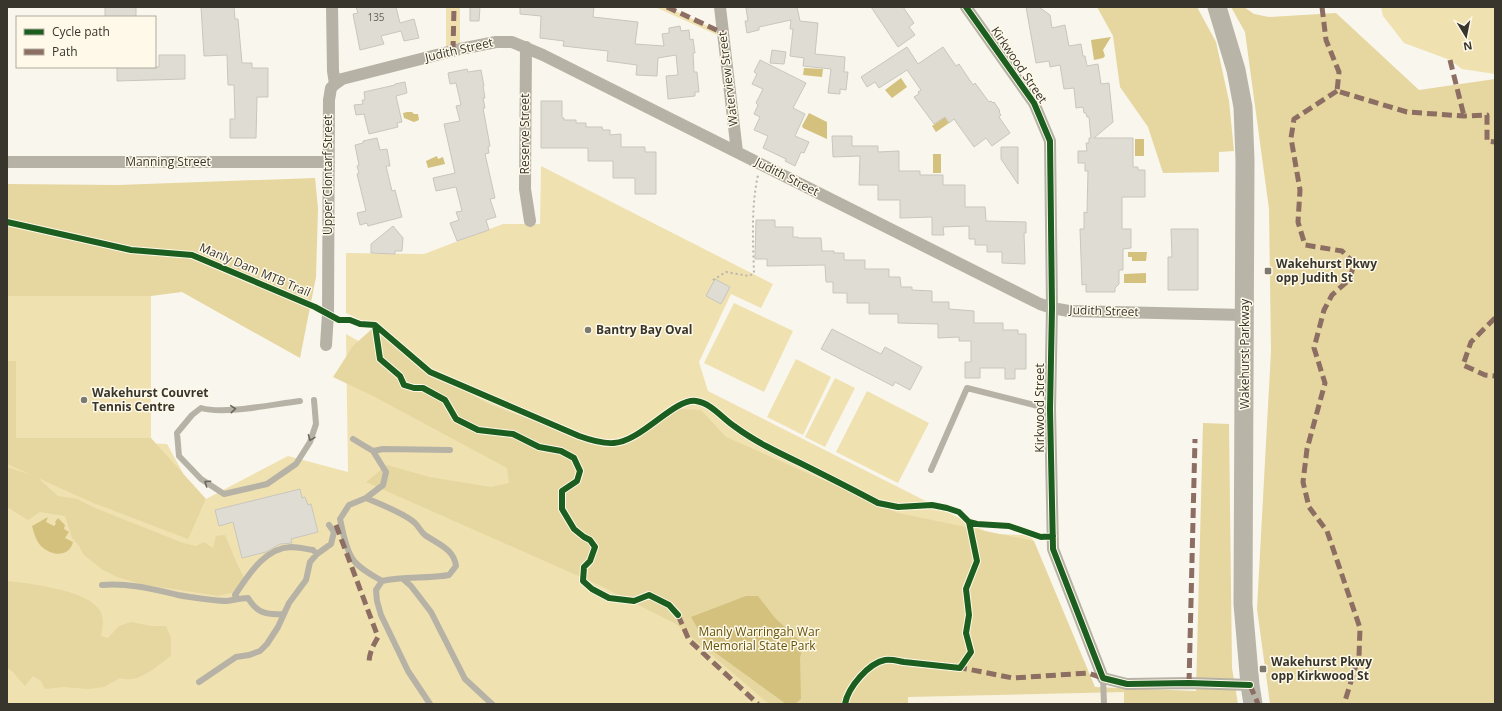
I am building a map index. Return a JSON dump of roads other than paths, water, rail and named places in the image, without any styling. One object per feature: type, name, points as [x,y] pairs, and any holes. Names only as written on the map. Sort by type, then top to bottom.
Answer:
[{"type":"main road","name":"Wakehurst Parkway","points":[[1217,7],[1236,70],[1243,107],[1245,160],[1243,604],[1253,704]]},
{"type":"street","name":"Upper Clontarf Street","points":[[326,345],[328,314],[329,100],[331,88],[335,84],[333,72],[332,7]]},
{"type":"street","name":"Waterview Street","points":[[720,7],[737,152]]},
{"type":"street","name":"Kirkwood Street","points":[[966,7],[1034,103],[1050,141],[1052,308],[1050,409],[1053,549],[1103,678]]},
{"type":"street","name":"Judith Street","points":[[335,84],[342,79],[460,49],[496,42],[512,42],[526,47],[1033,300],[1052,308],[1069,311],[1245,315]]},
{"type":"street","name":"Reserve Street","points":[[526,47],[525,189],[530,221]]},
{"type":"street","name":"Manning Street","points":[[7,162],[329,162]]},
{"type":"street","points":[[1103,678],[1127,684],[1189,683],[1250,685]]},
{"type":"lane","points":[[931,470],[967,388],[1050,409]]},
{"type":"lane","points":[[300,401],[211,411],[201,408],[192,415],[177,433],[179,456],[201,479],[224,494],[267,484],[296,464],[310,442],[316,424],[314,400]]},
{"type":"lane","points":[[353,439],[373,451],[386,472],[383,484],[366,498],[349,505],[340,520],[352,559],[370,574],[382,581],[396,578],[433,578],[449,575],[456,566],[455,558],[449,551],[423,534],[415,523],[392,509],[366,498]]},
{"type":"lane","points":[[373,451],[383,449],[450,450]]},
{"type":"lane","points":[[199,682],[236,657],[249,655],[260,651],[267,644],[289,603],[306,580],[310,562],[317,554],[331,544],[334,532],[329,525]]},
{"type":"lane","points":[[237,598],[235,595],[252,570],[269,555],[276,551],[290,547],[313,550],[317,554]]},
{"type":"lane","points":[[402,578],[411,586],[431,612],[465,679],[492,704]]},
{"type":"lane","points":[[382,581],[376,590],[376,601],[380,615],[408,671],[430,704]]},
{"type":"lane","points":[[102,585],[125,584],[178,595],[226,601],[237,598],[248,598],[255,609],[266,613],[283,614]]},
{"type":"lane","points":[[1103,678],[1104,704]]},
{"type":"lane","points":[[485,696],[486,704]]},
{"type":"place","name":"Wakehurst Pkwy opp Judith St","points":[[1268,271]]},
{"type":"place","name":"Bantry Bay Oval","points":[[588,330]]},
{"type":"place","name":"Wakehurst Couvret Tennis Centre","points":[[84,400]]},
{"type":"place","name":"Wakehurst Pkwy opp Kirkwood St","points":[[1263,669]]},
{"type":"park label","name":"Manly Warringah War Memorial State Park","points":[[759,639]]}]
